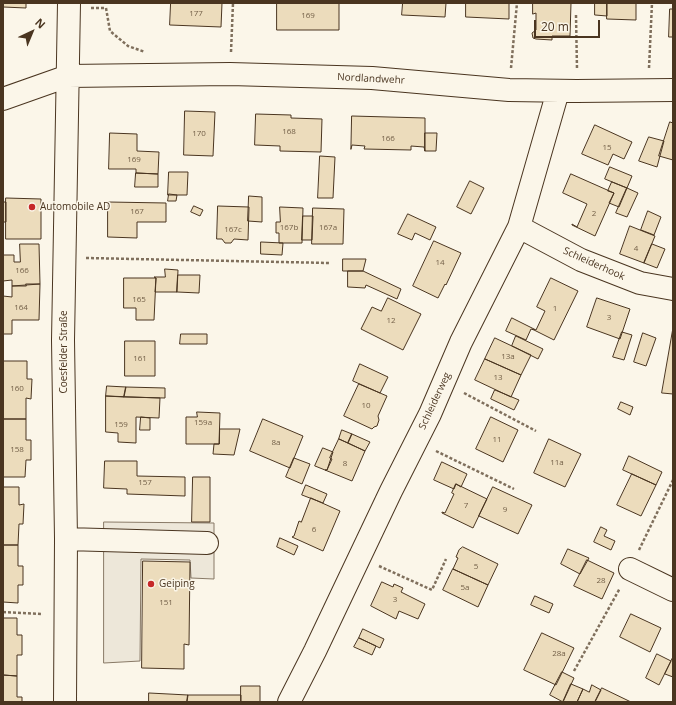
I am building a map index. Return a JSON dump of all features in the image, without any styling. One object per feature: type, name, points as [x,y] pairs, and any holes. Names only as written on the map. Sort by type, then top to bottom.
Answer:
[{"type":"street","name":"Coesfelder Straße","points":[[65,702],[66,539],[63,340],[69,3]]},
{"type":"street","name":"Nordlandwehr","points":[[3,99],[68,76],[230,74],[372,78],[509,90],[673,90]]},
{"type":"street","name":"Schleiderweg","points":[[289,702],[430,414],[462,342],[519,227],[568,91]]},
{"type":"street","name":"Schleiderhook","points":[[519,227],[582,260],[640,283],[673,289]]},
{"type":"street","points":[[66,539],[207,543]]},
{"type":"street","points":[[630,569],[673,590]]},
{"type":"path","points":[[230,74],[233,3]]},
{"type":"path","points":[[509,90],[517,3]]},
{"type":"path","points":[[648,90],[652,3]]},
{"type":"path","points":[[568,91],[576,16]]},
{"type":"path","points":[[65,258],[330,263]]},
{"type":"path","points":[[444,382],[536,431]]},
{"type":"path","points":[[416,441],[514,489]]},
{"type":"path","points":[[574,671],[630,569],[673,480]]},
{"type":"path","points":[[359,557],[432,590],[446,559]]},
{"type":"path","points":[[3,612],[65,614]]},
{"type":"shaded area","points":[[104,522],[214,523],[214,579],[191,578],[190,560],[141,559],[140,661],[104,663]]},
{"type":"building","points":[[3,3],[26,3],[26,8],[3,7]]},
{"type":"building","points":[[171,3],[222,3],[221,27],[170,25]]},
{"type":"building","points":[[277,3],[339,3],[339,30],[277,30]]},
{"type":"building","points":[[403,3],[446,3],[445,17],[402,15]]},
{"type":"building","points":[[466,3],[509,3],[509,19],[466,17]]},
{"type":"building","points":[[533,3],[571,3],[570,36],[552,36],[552,40],[533,38],[532,33],[536,30],[536,13],[533,14]]},
{"type":"building","points":[[595,3],[607,3],[607,16],[595,15]]},
{"type":"building","points":[[607,3],[636,3],[636,20],[607,19]]},
{"type":"building","points":[[670,9],[673,9],[673,37],[669,37]]},
{"type":"building","points":[[185,111],[215,112],[213,156],[184,155]]},
{"type":"building","points":[[256,114],[291,115],[291,118],[322,119],[321,152],[280,151],[280,146],[255,145]]},
{"type":"building","points":[[352,116],[425,118],[425,151],[424,147],[411,146],[411,150],[364,149],[365,146],[352,145],[351,149]]},
{"type":"building","points":[[670,122],[673,123],[673,160],[659,156]]},
{"type":"building","points":[[595,125],[632,142],[624,159],[613,154],[608,165],[582,154]]},
{"type":"building","points":[[110,133],[137,134],[137,151],[159,152],[158,174],[136,173],[136,169],[109,169]]},
{"type":"building","points":[[425,133],[437,133],[436,151],[425,151]]},
{"type":"building","points":[[649,137],[664,141],[657,167],[639,161]]},
{"type":"building","points":[[320,156],[335,157],[333,198],[318,198]]},
{"type":"building","points":[[610,167],[632,176],[627,188],[605,179]]},
{"type":"building","points":[[169,172],[188,172],[187,195],[168,195]]},
{"type":"building","points":[[136,173],[158,174],[158,187],[135,187]]},
{"type":"building","points":[[571,174],[614,193],[595,236],[572,225],[577,227],[587,204],[563,193]]},
{"type":"building","points":[[470,181],[484,188],[471,214],[457,207]]},
{"type":"building","points":[[612,182],[627,188],[619,207],[609,203],[614,193],[608,191]]},
{"type":"building","points":[[627,188],[638,193],[627,217],[616,213]]},
{"type":"building","points":[[169,194],[177,195],[176,201],[168,201]]},
{"type":"building","points":[[249,196],[262,197],[262,222],[248,221]]},
{"type":"building","points":[[6,198],[41,199],[41,239],[6,239]]},
{"type":"building","points":[[3,202],[6,202],[6,222],[3,222]]},
{"type":"building","points":[[108,202],[166,203],[166,222],[137,222],[137,238],[108,237]]},
{"type":"building","points":[[194,206],[203,210],[200,216],[191,212]]},
{"type":"building","points":[[218,206],[249,207],[248,240],[234,239],[231,243],[225,243],[222,239],[217,239]]},
{"type":"building","points":[[280,207],[303,208],[302,243],[279,243],[279,233],[276,233],[276,222],[280,222]]},
{"type":"building","points":[[313,208],[344,209],[343,244],[312,244]]},
{"type":"building","points":[[648,211],[661,217],[654,235],[641,230]]},
{"type":"building","points":[[408,214],[436,227],[430,240],[415,233],[412,240],[398,234]]},
{"type":"building","points":[[303,216],[313,216],[312,240],[302,240]]},
{"type":"building","points":[[630,226],[655,236],[644,263],[620,254]]},
{"type":"building","points":[[434,241],[461,253],[446,285],[445,284],[438,298],[413,286]]},
{"type":"building","points":[[261,242],[283,243],[282,255],[261,254]]},
{"type":"building","points":[[20,244],[39,244],[40,284],[12,286],[12,280],[3,281],[3,255],[14,255],[14,262],[20,262]]},
{"type":"building","points":[[652,244],[665,249],[657,268],[644,263]]},
{"type":"building","points":[[343,259],[366,259],[363,271],[343,271]]},
{"type":"building","points":[[165,269],[178,270],[177,292],[155,292],[156,278],[154,277],[165,277]]},
{"type":"building","points":[[348,271],[363,271],[401,289],[397,299],[366,285],[365,288],[348,287]]},
{"type":"building","points":[[178,275],[200,275],[199,293],[177,292]]},
{"type":"building","points":[[124,278],[156,278],[154,320],[136,320],[136,308],[124,308]]},
{"type":"building","points":[[551,278],[578,291],[554,340],[534,330],[536,330],[545,311],[537,307]]},
{"type":"building","points":[[26,284],[40,284],[39,320],[12,320],[12,334],[3,334],[3,296],[12,297],[12,286],[26,286]]},
{"type":"building","points":[[388,298],[421,314],[403,350],[361,329],[372,307],[381,311]]},
{"type":"building","points":[[597,298],[630,309],[620,339],[587,327]]},
{"type":"building","points":[[512,318],[534,329],[531,329],[526,340],[506,331]]},
{"type":"building","points":[[673,328],[673,394],[662,393]]},
{"type":"building","points":[[622,332],[632,335],[624,360],[613,357]]},
{"type":"building","points":[[643,333],[656,338],[646,366],[634,362]]},
{"type":"building","points":[[181,334],[207,334],[207,344],[180,344]]},
{"type":"building","points":[[516,336],[543,349],[538,359],[512,346]]},
{"type":"building","points":[[495,338],[531,355],[521,375],[485,359]]},
{"type":"building","points":[[125,341],[155,341],[155,376],[125,376]]},
{"type":"building","points":[[485,359],[521,375],[511,397],[475,380]]},
{"type":"building","points":[[3,361],[27,361],[27,379],[32,379],[31,399],[26,398],[26,419],[3,419]]},
{"type":"building","points":[[360,364],[388,377],[380,393],[353,381]]},
{"type":"building","points":[[359,384],[387,396],[378,416],[379,420],[377,426],[372,429],[344,416]]},
{"type":"building","points":[[107,386],[126,387],[124,397],[106,396]]},
{"type":"building","points":[[126,387],[165,388],[165,398],[124,397]]},
{"type":"building","points":[[495,390],[519,400],[514,410],[491,399]]},
{"type":"building","points":[[106,396],[160,398],[159,418],[136,417],[136,443],[118,442],[118,433],[106,432]]},
{"type":"building","points":[[621,402],[633,407],[630,415],[618,409]]},
{"type":"building","points":[[197,412],[220,413],[219,444],[186,444],[186,417],[197,417]]},
{"type":"building","points":[[141,417],[150,418],[150,430],[140,430]]},
{"type":"building","points":[[491,417],[518,430],[503,462],[476,449]]},
{"type":"building","points":[[3,419],[26,419],[26,440],[31,440],[31,460],[26,460],[25,477],[3,477]]},
{"type":"building","points":[[263,419],[303,436],[290,468],[250,451]]},
{"type":"building","points":[[220,429],[240,429],[234,455],[213,454],[214,444],[219,444]]},
{"type":"building","points":[[342,430],[352,434],[348,443],[339,439]]},
{"type":"building","points":[[352,434],[370,442],[365,451],[348,443]]},
{"type":"building","points":[[339,439],[365,451],[352,481],[325,470],[327,470],[332,459],[330,458]]},
{"type":"building","points":[[549,439],[581,454],[565,487],[534,473]]},
{"type":"building","points":[[323,448],[333,452],[327,470],[315,466]]},
{"type":"building","points":[[629,456],[662,472],[656,485],[623,470]]},
{"type":"building","points":[[294,458],[310,464],[302,484],[286,477]]},
{"type":"building","points":[[105,461],[137,461],[137,476],[185,477],[185,496],[127,494],[127,489],[104,488]]},
{"type":"building","points":[[442,462],[467,474],[461,487],[456,484],[454,489],[434,480]]},
{"type":"building","points":[[632,474],[656,485],[641,516],[617,505]]},
{"type":"building","points":[[193,477],[210,477],[210,522],[192,522]]},
{"type":"building","points":[[456,484],[487,499],[473,528],[442,513],[445,513],[454,494],[452,493]]},
{"type":"building","points":[[306,485],[327,494],[323,503],[302,495]]},
{"type":"building","points":[[3,487],[19,487],[19,505],[24,504],[23,524],[19,524],[18,545],[3,545]]},
{"type":"building","points":[[493,487],[532,505],[518,534],[479,516]]},
{"type":"building","points":[[311,498],[340,511],[323,551],[292,537],[294,536],[299,521],[301,522]]},
{"type":"building","points":[[601,527],[607,530],[604,536],[615,541],[611,550],[594,542]]},
{"type":"building","points":[[280,538],[298,546],[294,555],[277,547]]},
{"type":"building","points":[[3,545],[18,545],[18,566],[23,566],[23,585],[18,585],[18,603],[3,602]]},
{"type":"building","points":[[463,547],[498,564],[488,585],[453,569],[458,558],[456,557],[459,550]]},
{"type":"building","points":[[568,549],[589,558],[580,574],[561,564]]},
{"type":"building","points":[[587,560],[614,573],[602,599],[574,586]]},
{"type":"building","points":[[143,561],[190,562],[189,645],[184,644],[184,669],[142,668]]},
{"type":"building","points":[[453,569],[488,585],[478,607],[443,590]]},
{"type":"building","points":[[382,582],[393,587],[394,584],[403,588],[401,592],[425,604],[418,619],[399,611],[396,619],[371,606]]},
{"type":"building","points":[[535,596],[553,604],[549,613],[531,605]]},
{"type":"building","points":[[631,614],[661,628],[650,652],[620,637]]},
{"type":"building","points":[[3,618],[17,618],[17,635],[22,635],[22,655],[17,655],[17,676],[3,675]]},
{"type":"building","points":[[363,629],[384,639],[380,648],[359,638]]},
{"type":"building","points":[[542,633],[574,648],[556,685],[524,670]]},
{"type":"building","points":[[359,638],[376,646],[372,655],[354,647]]},
{"type":"building","points":[[657,654],[671,661],[659,685],[646,678]]},
{"type":"building","points":[[673,657],[673,677],[665,674]]},
{"type":"building","points":[[562,672],[574,678],[563,702],[550,695]]},
{"type":"building","points":[[3,675],[17,676],[17,697],[22,697],[22,702],[3,702]]},
{"type":"building","points":[[571,684],[583,689],[577,702],[563,702]]},
{"type":"building","points":[[592,685],[601,690],[595,702],[577,702],[583,689],[589,692]]},
{"type":"building","points":[[241,686],[260,686],[260,702],[241,702]]},
{"type":"building","points":[[602,688],[631,702],[595,702]]},
{"type":"building","points":[[149,693],[188,695],[187,702],[149,702]]},
{"type":"building","points":[[188,695],[241,695],[241,702],[187,702]]},
{"type":"place","name":"Automobile AD","points":[[32,207]]},
{"type":"place","name":"Geiping","points":[[151,584]]}]
